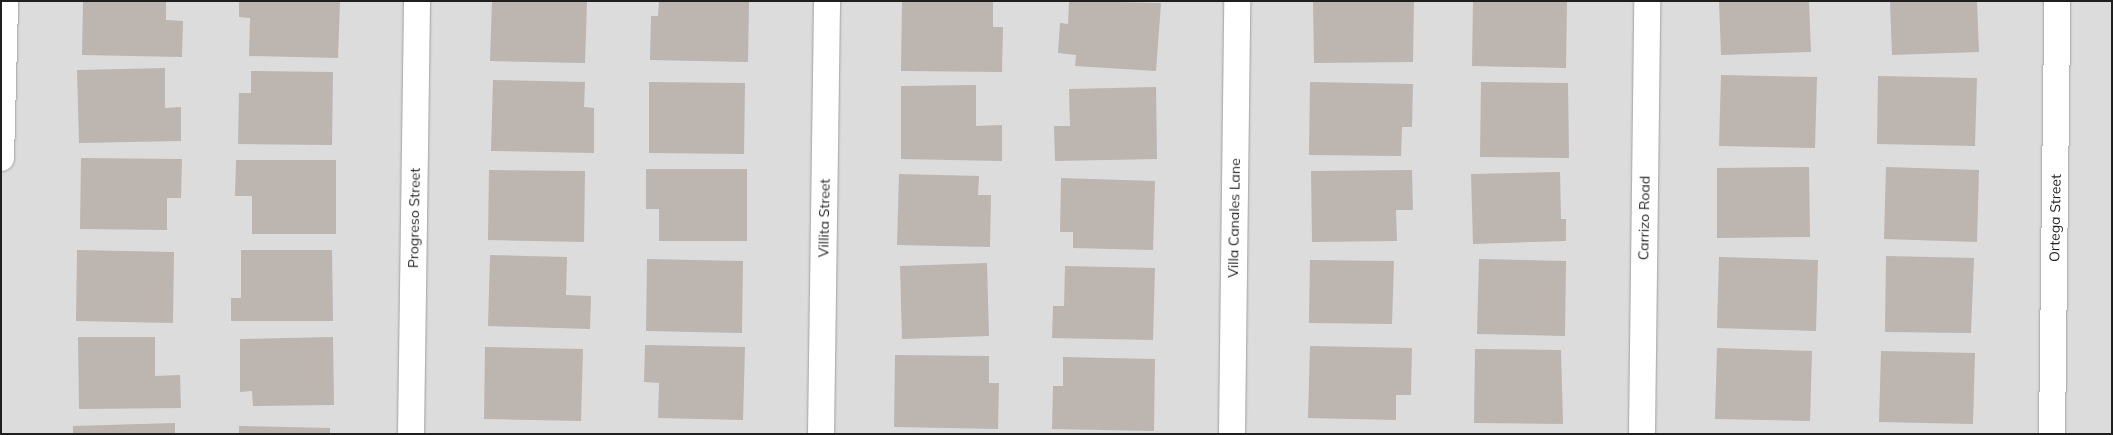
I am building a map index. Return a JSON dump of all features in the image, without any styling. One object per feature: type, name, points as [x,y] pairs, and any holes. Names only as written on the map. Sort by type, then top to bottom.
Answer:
[{"type":"street","points":[[1,158],[5,1]]},
{"type":"street","name":"Progreso Street","points":[[411,434],[416,1]]},
{"type":"street","name":"Villita Street","points":[[821,434],[826,1]]},
{"type":"street","name":"Villa Canales Lane","points":[[1232,434],[1237,1]]},
{"type":"street","name":"Carrizo Road","points":[[1642,434],[1647,1]]},
{"type":"street","name":"Ortega Street","points":[[2052,434],[2057,1]]},
{"type":"shaded area","points":[[1,1],[2112,1],[2112,434],[1,434]]},
{"type":"building","points":[[83,1],[166,1],[166,20],[183,21],[182,57],[82,55]]},
{"type":"building","points":[[239,1],[340,1],[338,58],[249,56],[250,18],[239,17]]},
{"type":"building","points":[[492,1],[587,1],[585,63],[490,61]]},
{"type":"building","points":[[659,1],[749,1],[748,62],[650,60],[651,16],[658,16]]},
{"type":"building","points":[[902,1],[993,1],[993,27],[1003,27],[1002,72],[901,71]]},
{"type":"building","points":[[1069,1],[1161,3],[1156,71],[1075,66],[1076,55],[1058,53],[1060,23],[1068,24]]},
{"type":"building","points":[[1313,1],[1414,1],[1413,62],[1314,63]]},
{"type":"building","points":[[1473,1],[1567,1],[1566,68],[1472,66]]},
{"type":"building","points":[[1719,1],[1809,1],[1811,52],[1721,55]]},
{"type":"building","points":[[1890,1],[1977,1],[1979,52],[1892,55]]},
{"type":"building","points":[[165,68],[165,108],[181,107],[181,141],[79,143],[77,70]]},
{"type":"building","points":[[251,71],[333,72],[332,145],[238,144],[239,93],[251,93]]},
{"type":"building","points":[[1721,75],[1817,77],[1815,148],[1719,146]]},
{"type":"building","points":[[1878,76],[1977,78],[1975,146],[1877,144]]},
{"type":"building","points":[[493,80],[585,82],[584,107],[594,108],[594,153],[491,151]]},
{"type":"building","points":[[649,82],[745,83],[744,154],[649,153]]},
{"type":"building","points":[[1310,82],[1413,84],[1412,127],[1402,127],[1401,156],[1309,155]]},
{"type":"building","points":[[1481,82],[1568,83],[1569,158],[1480,157]]},
{"type":"building","points":[[976,85],[976,126],[1002,125],[1002,161],[901,159],[901,86]]},
{"type":"building","points":[[1156,87],[1157,159],[1055,161],[1054,126],[1070,126],[1069,89]]},
{"type":"building","points":[[81,158],[182,159],[181,198],[167,198],[167,230],[80,229]]},
{"type":"building","points":[[236,160],[336,160],[336,234],[252,234],[252,196],[235,196]]},
{"type":"building","points":[[1809,167],[1810,237],[1717,238],[1717,168]]},
{"type":"building","points":[[1886,167],[1979,170],[1977,242],[1884,239]]},
{"type":"building","points":[[646,169],[747,169],[747,241],[659,241],[659,209],[646,209]]},
{"type":"building","points":[[489,170],[585,171],[584,242],[488,240]]},
{"type":"building","points":[[1412,170],[1413,210],[1396,210],[1397,241],[1312,242],[1311,171]]},
{"type":"building","points":[[1560,172],[1561,219],[1566,219],[1566,241],[1473,244],[1471,174]]},
{"type":"building","points":[[899,174],[979,176],[978,195],[991,195],[990,247],[897,245]]},
{"type":"building","points":[[1061,178],[1155,181],[1153,250],[1073,248],[1073,232],[1060,232]]},
{"type":"building","points":[[77,250],[174,252],[173,323],[76,321]]},
{"type":"building","points":[[241,250],[332,250],[333,321],[231,321],[231,298],[241,298]]},
{"type":"building","points":[[490,255],[567,257],[566,295],[591,296],[590,329],[488,326]]},
{"type":"building","points":[[1886,256],[1974,258],[1971,333],[1885,332]]},
{"type":"building","points":[[1719,257],[1818,260],[1816,331],[1717,328]]},
{"type":"building","points":[[647,259],[743,261],[742,333],[646,331]]},
{"type":"building","points":[[1479,259],[1566,261],[1565,336],[1477,334]]},
{"type":"building","points":[[1310,260],[1394,261],[1392,324],[1309,323]]},
{"type":"building","points":[[987,263],[989,336],[902,339],[900,266]]},
{"type":"building","points":[[1065,266],[1155,268],[1153,340],[1052,338],[1053,306],[1064,306]]},
{"type":"building","points":[[78,337],[155,337],[155,376],[180,375],[181,408],[79,409]]},
{"type":"building","points":[[333,337],[334,405],[253,406],[252,391],[240,392],[240,339]]},
{"type":"building","points":[[645,345],[745,347],[743,420],[658,418],[659,383],[644,382]]},
{"type":"building","points":[[1310,346],[1412,348],[1411,395],[1396,395],[1396,420],[1308,418]]},
{"type":"building","points":[[485,347],[583,349],[581,421],[484,419]]},
{"type":"building","points":[[1717,348],[1812,351],[1810,421],[1715,419]]},
{"type":"building","points":[[1475,349],[1561,350],[1563,424],[1474,423]]},
{"type":"building","points":[[1881,351],[1975,353],[1973,424],[1879,422]]},
{"type":"building","points":[[895,355],[989,356],[989,383],[999,383],[998,429],[894,427]]},
{"type":"building","points":[[1063,357],[1155,359],[1154,431],[1052,429],[1053,386],[1063,386]]},
{"type":"building","points":[[175,423],[175,434],[73,434],[73,426]]},
{"type":"building","points":[[239,426],[330,428],[330,434],[239,434]]}]
